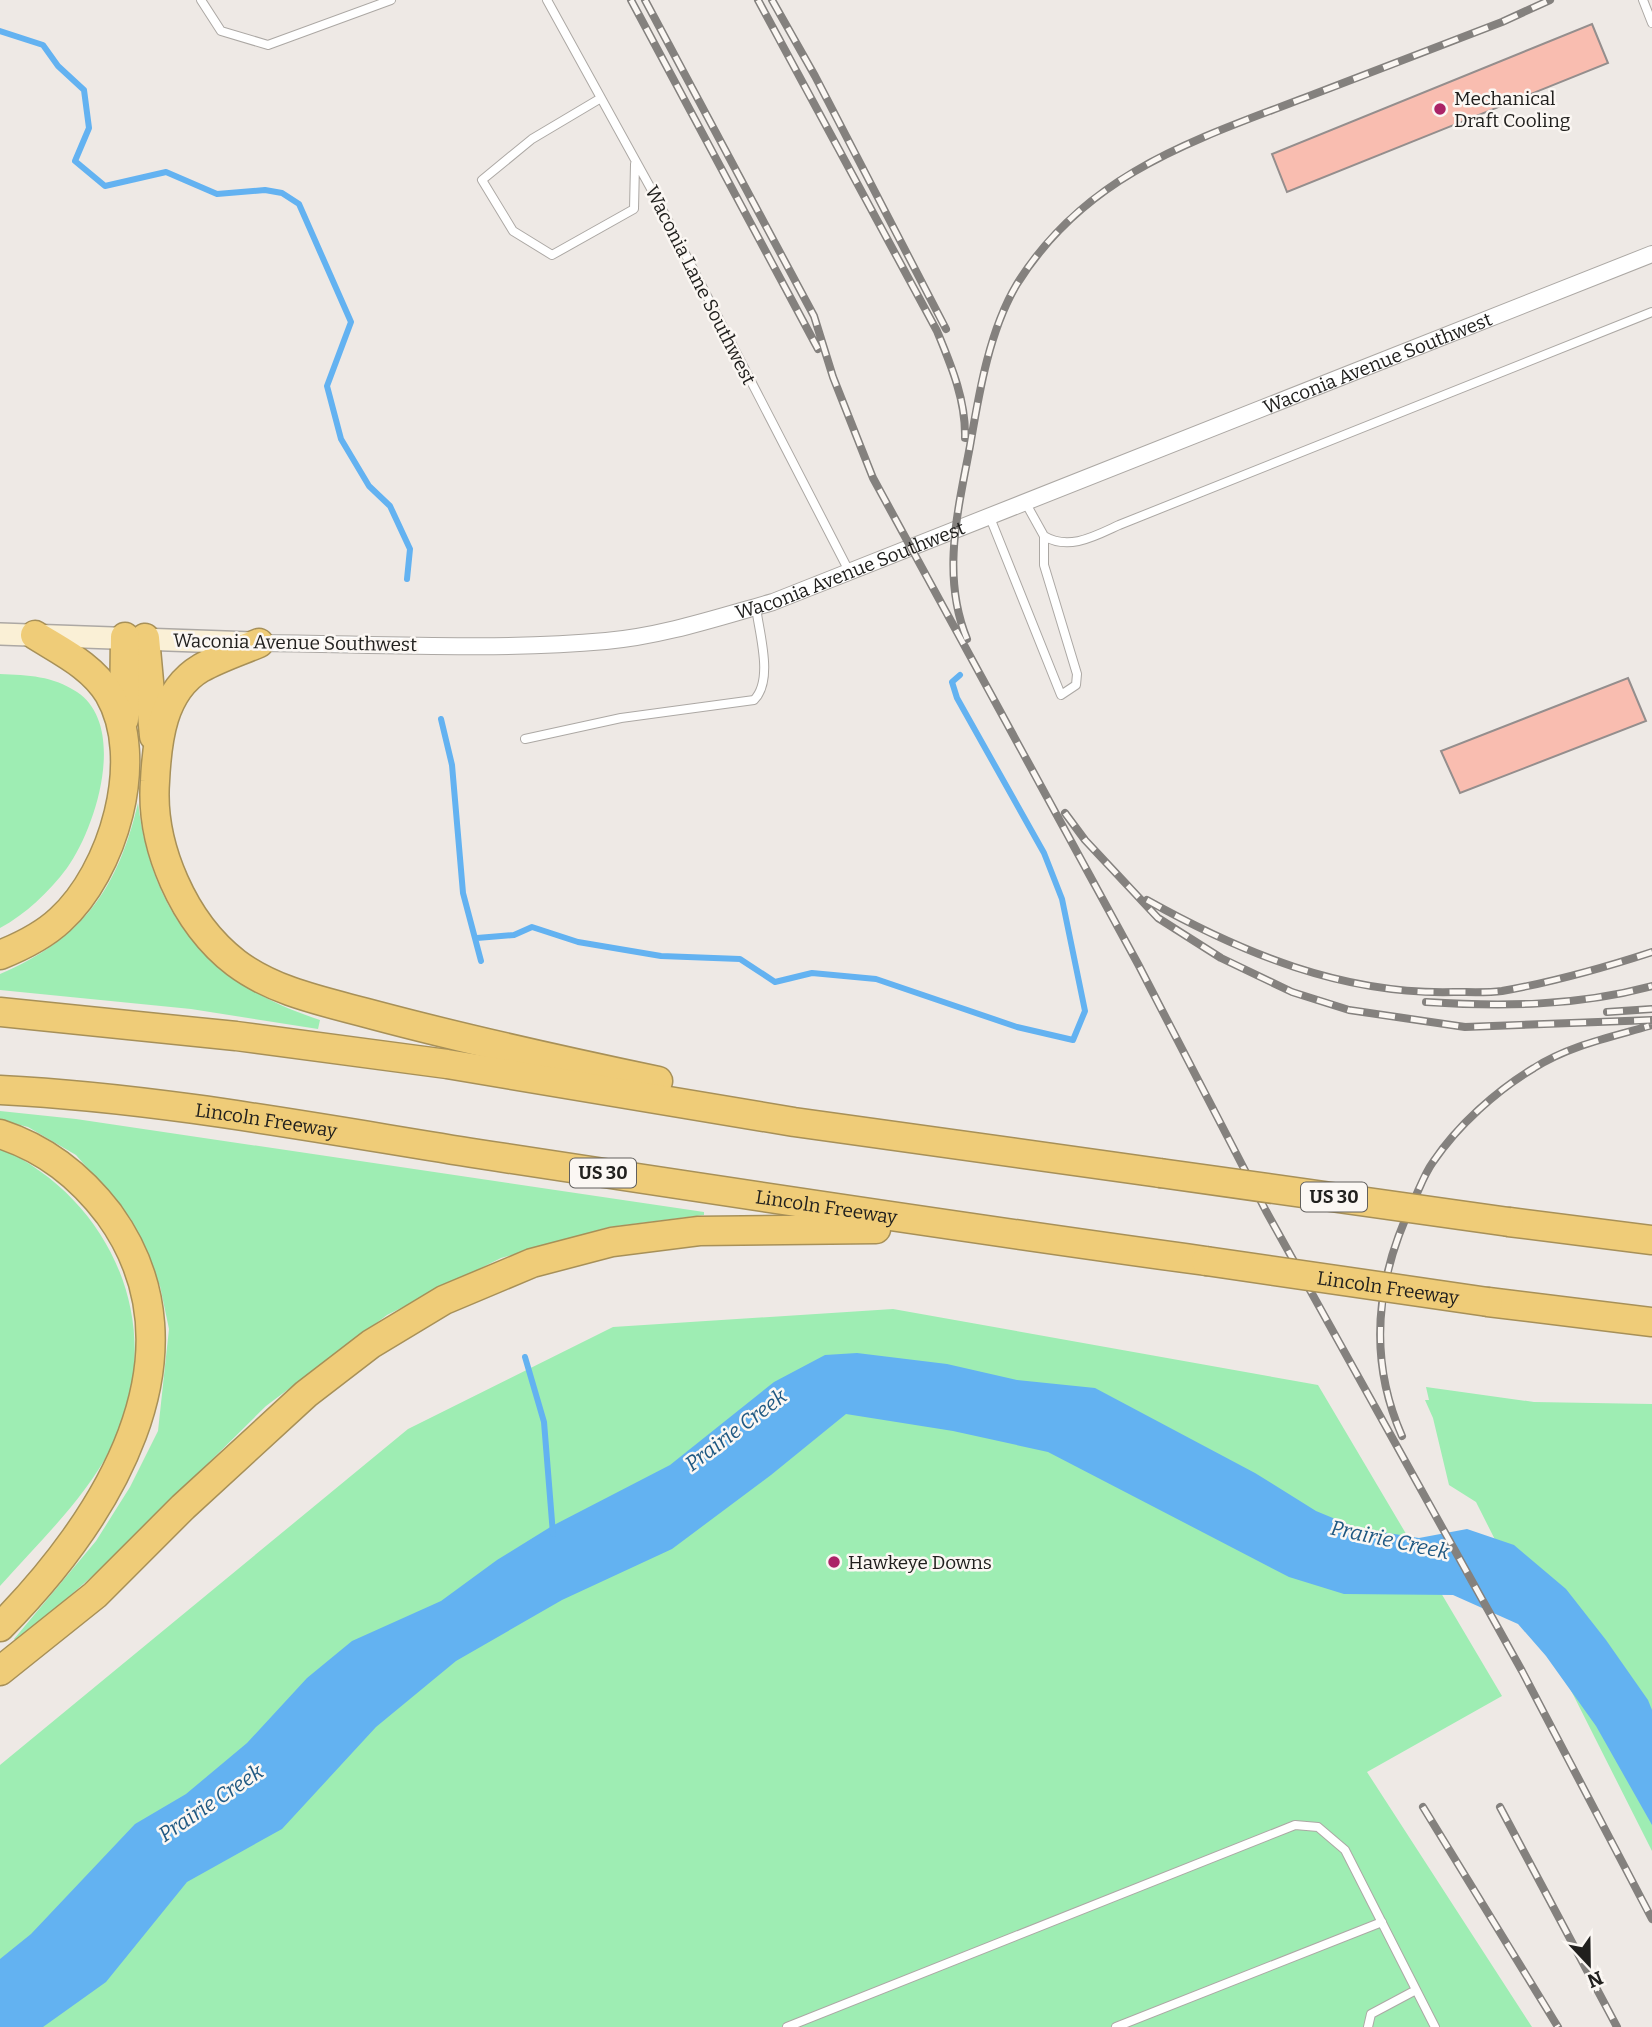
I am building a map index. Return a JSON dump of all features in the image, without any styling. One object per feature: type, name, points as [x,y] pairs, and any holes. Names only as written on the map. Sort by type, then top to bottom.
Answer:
[{"type":"highway","points":[[35,635],[93,672],[109,695],[124,730]]},
{"type":"highway","points":[[0,955],[15,949],[60,920],[89,884],[110,839],[123,795],[124,730],[135,638]]},
{"type":"highway","points":[[135,638],[156,760],[156,817],[178,891],[191,914],[218,947],[236,963],[274,986],[433,1031],[745,1100],[794,1122]]},
{"type":"highway","points":[[156,760],[164,715],[185,681],[200,669],[259,643]]},
{"type":"highway","name":"US 30","points":[[0,1012],[236,1035],[421,1061],[794,1122],[1652,1240]]},
{"type":"highway","name":"Lincoln Freeway","points":[[0,1090],[55,1093],[240,1118],[955,1227],[1488,1302],[1652,1322]]},
{"type":"highway","points":[[0,1134],[58,1160],[93,1194],[121,1232],[143,1283],[150,1332],[148,1387],[126,1455],[83,1526],[0,1627]]},
{"type":"highway","points":[[0,1671],[95,1595],[183,1507],[306,1394],[370,1344],[444,1300],[532,1263],[612,1242],[699,1231],[955,1227]]},
{"type":"street","name":"Waconia Avenue Southwest","points":[[0,634],[259,643],[504,646],[609,641],[695,624],[756,607],[850,573],[1024,500],[1652,254]]},
{"type":"lane","points":[[201,0],[221,31],[268,46],[391,0]]},
{"type":"lane","name":"Waconia Lane Southwest","points":[[547,0],[636,160],[850,573]]},
{"type":"lane","points":[[1643,0],[1652,23]]},
{"type":"lane","points":[[601,98],[531,139],[482,180],[513,231],[552,256],[634,209],[636,160]]},
{"type":"lane","points":[[1044,536],[1054,542],[1085,541],[1119,525],[1652,312]]},
{"type":"lane","points":[[989,515],[1061,695],[1076,685],[1077,674],[1044,565],[1044,536],[1024,500]]},
{"type":"lane","points":[[525,739],[621,718],[754,700],[761,693],[764,679],[756,607]]},
{"type":"lane","points":[[787,2027],[1295,1825],[1318,1827],[1345,1850],[1435,2027]]},
{"type":"lane","points":[[1116,2027],[1382,1922]]},
{"type":"lane","points":[[1368,2027],[1371,2014],[1416,1990]]},
{"type":"green space","points":[[0,674],[49,680],[77,692],[92,708],[101,728],[104,752],[96,804],[78,850],[45,894],[0,928]]},
{"type":"green space","points":[[138,803],[145,844],[157,880],[173,913],[193,942],[218,966],[248,988],[281,1005],[320,1020],[318,1029],[191,1009],[0,990],[0,974],[54,944],[75,927],[93,907],[120,861]]},
{"type":"green space","points":[[0,1111],[76,1119],[704,1212],[704,1215],[609,1227],[501,1258],[387,1315],[266,1406],[105,1565],[17,1642],[14,1639],[96,1541],[130,1487],[158,1431],[169,1329],[160,1286],[131,1219],[76,1155],[28,1127],[0,1120]]},
{"type":"green space","points":[[0,1148],[40,1171],[75,1201],[102,1236],[121,1275],[132,1317],[134,1361],[127,1406],[110,1450],[99,1469],[59,1521],[0,1586]]},
{"type":"green space","name":"Hawkeye Downs","points":[[893,1309],[1318,1385],[1502,1696],[1367,1772],[1532,2027],[0,2027],[0,1765],[408,1429],[613,1327]]},
{"type":"green space","points":[[1426,1387],[1534,1402],[1652,1404],[1652,1851],[1476,1502],[1449,1485],[1433,1418],[1425,1400],[1429,1400]]},
{"type":"water","name":"Prairie Creek","points":[[857,1353],[947,1364],[1017,1380],[1095,1388],[1255,1473],[1316,1511],[1357,1528],[1419,1538],[1467,1529],[1514,1545],[1566,1589],[1648,1700],[1652,1710],[1652,1825],[1596,1726],[1546,1656],[1518,1624],[1453,1595],[1344,1594],[1289,1577],[1048,1452],[953,1431],[846,1414],[771,1475],[672,1549],[562,1600],[456,1661],[376,1727],[282,1829],[187,1882],[106,1982],[43,2027],[0,2027],[0,1959],[31,1934],[135,1824],[186,1794],[247,1743],[307,1678],[352,1641],[441,1601],[497,1560],[552,1526],[670,1465],[774,1382],[825,1355]]},
{"type":"building","name":"Mechanical Draft Cooling","points":[[1592,24],[1608,63],[1287,192],[1272,154]]},
{"type":"building","points":[[1628,678],[1646,721],[1460,793],[1441,751]]},
{"type":"waterway","points":[[0,31],[43,45],[58,66],[84,90],[89,128],[75,161],[105,186],[166,172],[217,194],[265,190],[282,193],[299,204],[351,322],[327,386],[341,439],[369,486],[390,506],[410,549],[407,579]]},
{"type":"waterway","points":[[477,938],[514,935],[532,927],[578,942],[661,956],[740,959],[775,982],[812,973],[876,979],[1017,1027],[1073,1040],[1085,1011],[1062,899],[1044,853],[957,698],[952,682],[960,675]]},
{"type":"waterway","points":[[441,719],[452,765],[463,893],[481,961]]},
{"type":"waterway","points":[[525,1357],[544,1422],[553,1534]]},
{"type":"railway","points":[[631,0],[818,349]]},
{"type":"railway","points":[[645,0],[814,316],[833,377],[873,478],[1138,964],[1266,1211],[1522,1671],[1652,1919]]},
{"type":"railway","points":[[758,0],[937,331],[960,396],[965,438]]},
{"type":"railway","points":[[772,0],[815,76],[946,329]]},
{"type":"railway","points":[[967,639],[955,591],[954,543],[977,405],[992,342],[1007,302],[1044,246],[1075,215],[1108,189],[1181,147],[1502,22],[1550,0]]},
{"type":"railway","points":[[1065,813],[1085,840],[1158,918],[1221,958],[1292,992],[1349,1010],[1465,1027],[1652,1020]]},
{"type":"railway","points":[[1147,900],[1219,937],[1294,967],[1333,978],[1413,991],[1502,991],[1578,974],[1652,952]]},
{"type":"railway","points":[[1426,1002],[1540,1003],[1596,998],[1652,986]]},
{"type":"railway","points":[[1607,1012],[1652,1009]]},
{"type":"railway","points":[[1402,1436],[1384,1376],[1381,1317],[1385,1287],[1401,1229],[1430,1166],[1454,1135],[1479,1110],[1534,1068],[1575,1048],[1649,1026]]},
{"type":"railway","points":[[1423,1807],[1558,2027]]},
{"type":"railway","points":[[1500,1807],[1617,2027]]},
{"type":"place","name":"Mechanical Draft Cooling","points":[[1440,109]]},
{"type":"place","name":"Hawkeye Downs","points":[[834,1562]]}]
